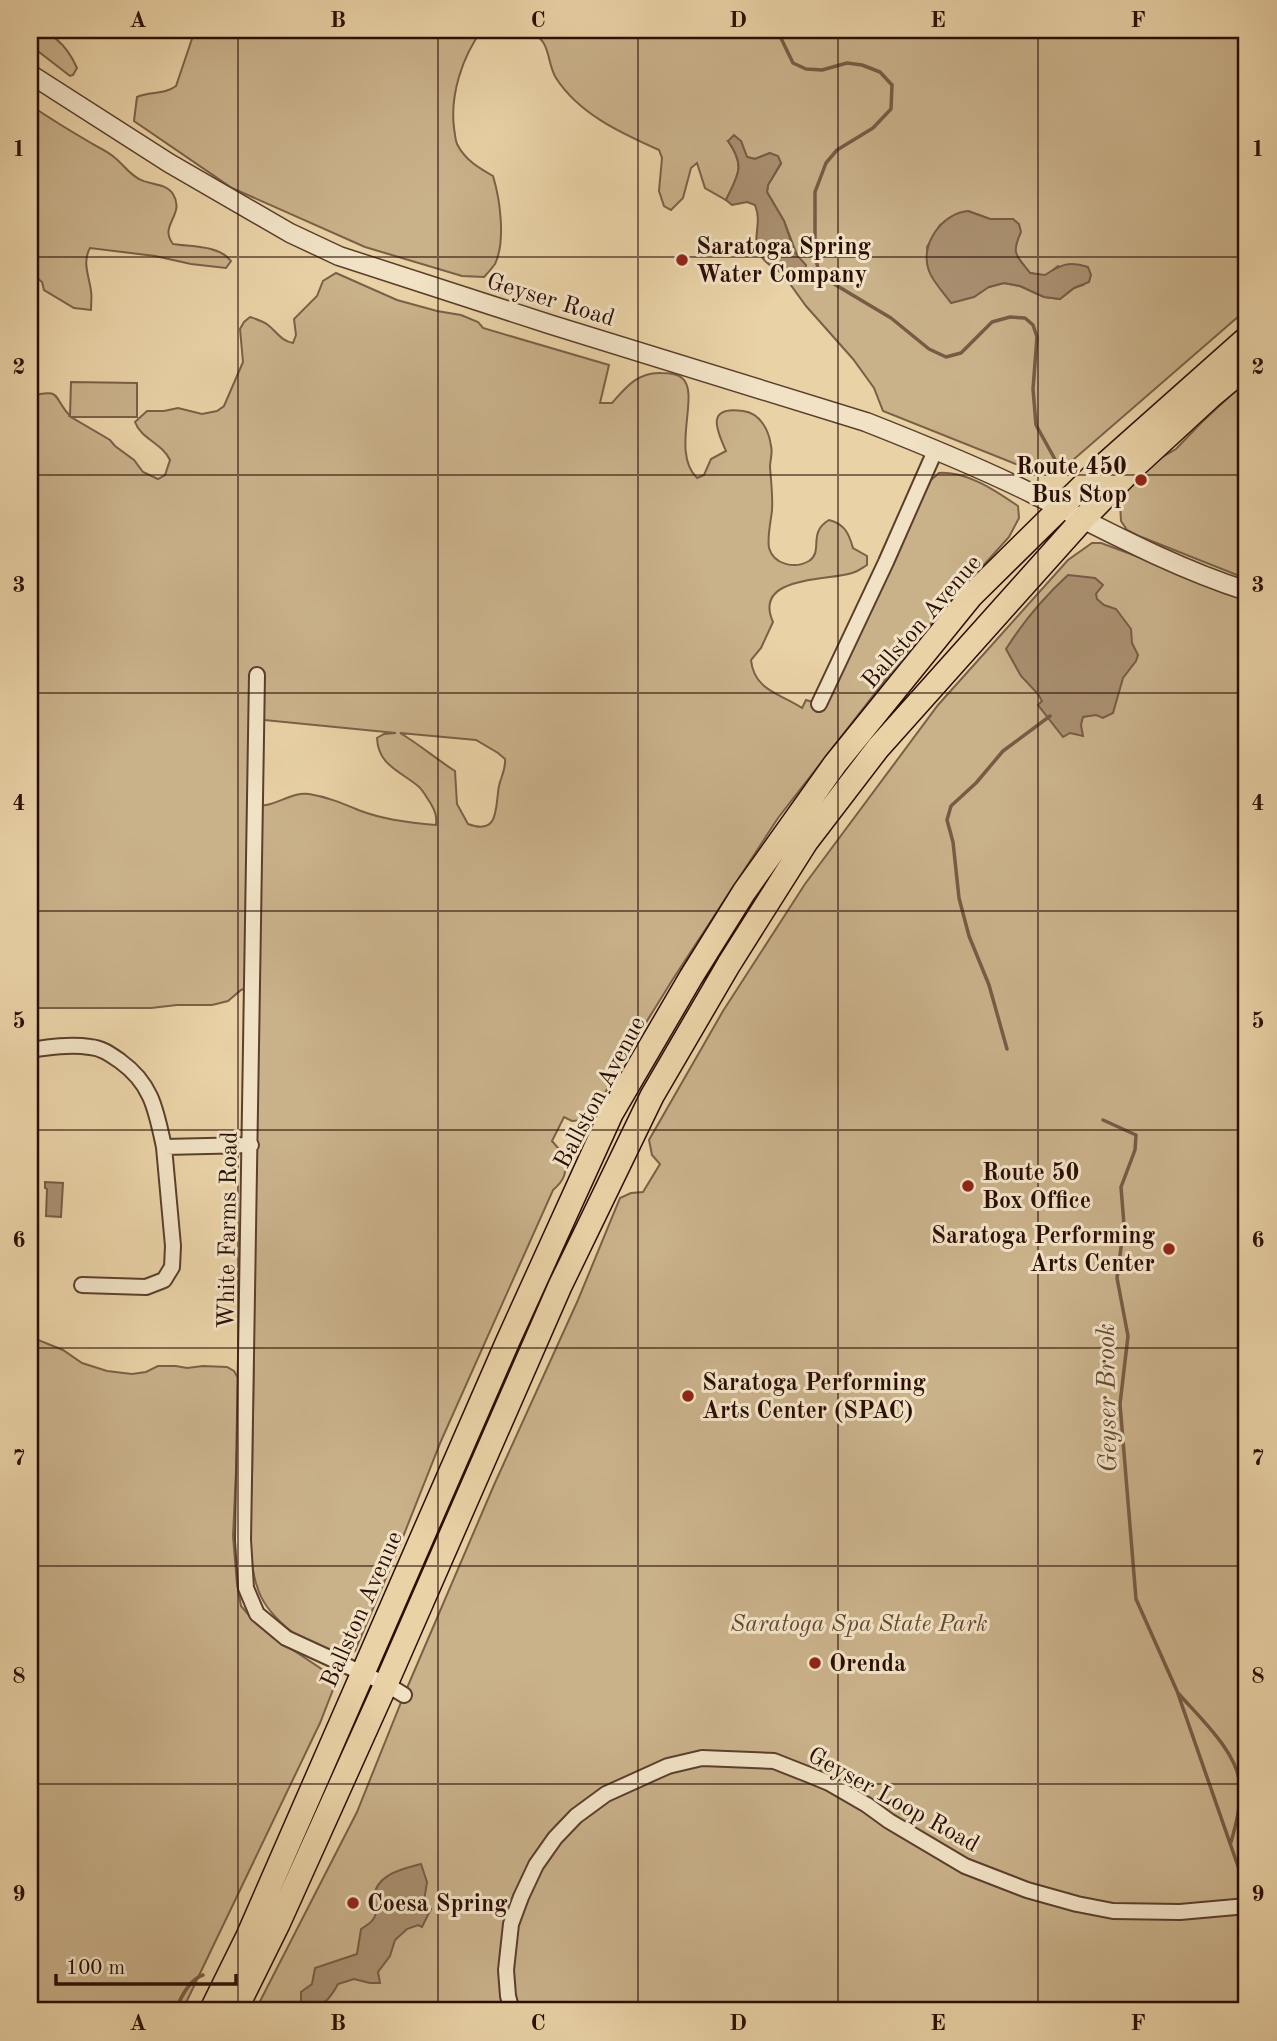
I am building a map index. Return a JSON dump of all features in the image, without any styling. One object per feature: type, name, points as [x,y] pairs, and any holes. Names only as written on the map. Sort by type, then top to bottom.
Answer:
[{"type":"highway","name":"Ballston Avenue","points":[[211,2011],[248,1936],[507,1343],[611,1114],[691,977],[744,892],[835,764],[971,596],[1104,466],[1247,338]]},
{"type":"highway","name":"Ballston Avenue","points":[[235,2011],[395,1690],[555,1298],[618,1163],[652,1096],[729,964],[806,842],[878,748],[1082,520],[1134,467],[1247,366]]},
{"type":"street","name":"Geyser Road","points":[[30,74],[169,163],[290,233],[340,256],[866,422],[1031,493],[1117,538],[1247,591]]},
{"type":"street","points":[[819,704],[935,451]]},
{"type":"street","name":"White Farms Road","points":[[257,675],[243,1540],[246,1588],[257,1614],[286,1638],[395,1690]]},
{"type":"street","points":[[30,1050],[64,1046],[93,1047],[106,1051],[133,1070],[144,1083],[152,1100],[164,1147],[173,1246],[172,1267],[164,1280],[146,1287],[82,1284]]},
{"type":"street","points":[[164,1147],[251,1146]]},
{"type":"street","name":"Geyser Loop Road","points":[[512,2011],[506,1970],[511,1924],[536,1865],[555,1838],[576,1816],[606,1794],[668,1766],[702,1758],[774,1761],[807,1773],[830,1783],[965,1866],[1027,1890],[1077,1904],[1113,1911],[1180,1912],[1244,1906]]},
{"type":"green space","points":[[30,30],[46,33],[59,41],[77,68],[73,75],[70,76],[30,45]]},
{"type":"green space","points":[[195,30],[482,30],[463,64],[453,115],[460,150],[473,163],[493,176],[496,185],[501,232],[495,264],[484,277],[462,276],[365,247],[232,188],[134,121],[137,97],[167,91],[176,86]]},
{"type":"green space","points":[[532,30],[1247,30],[1247,309],[1073,460],[1056,469],[1036,472],[883,411],[874,388],[853,359],[785,281],[787,275],[804,273],[784,221],[767,192],[768,185],[781,164],[770,153],[755,159],[747,157],[741,141],[728,141],[737,158],[738,171],[726,200],[705,188],[697,163],[691,168],[683,198],[671,210],[664,206],[659,191],[662,158],[659,150],[602,121],[576,102],[556,78],[542,40]],"holes":[[[968,211],[990,219],[1013,219],[1015,254],[1030,273],[1045,276],[1058,266],[1083,285],[1074,288],[1060,299],[1044,297],[1020,286],[1004,283],[989,287],[929,271],[927,247],[940,225]]]},
{"type":"green space","points":[[30,105],[111,155],[139,179],[170,190],[176,201],[175,214],[168,231],[173,244],[220,252],[231,261],[226,268],[90,248],[86,264],[91,310],[74,308],[44,290],[42,282],[30,272]]},
{"type":"green space","points":[[336,273],[397,300],[461,315],[478,322],[483,328],[609,365],[600,403],[612,403],[628,386],[646,375],[667,373],[680,376],[687,386],[689,396],[686,454],[689,467],[697,478],[704,475],[711,459],[726,451],[717,426],[719,415],[731,410],[743,411],[759,419],[772,448],[772,505],[768,539],[769,548],[775,558],[792,565],[809,561],[815,552],[819,530],[829,520],[843,527],[853,548],[867,556],[867,565],[856,572],[796,583],[773,596],[769,607],[773,622],[761,648],[751,660],[753,670],[763,685],[802,708],[806,700],[826,706],[931,480],[939,473],[950,473],[991,488],[1018,506],[1019,518],[1009,537],[918,638],[778,818],[613,1076],[597,1111],[583,1120],[572,1121],[564,1117],[552,1141],[565,1156],[564,1175],[553,1190],[441,1441],[355,1651],[340,1655],[329,1653],[305,1641],[272,1613],[259,1592],[251,1557],[255,1085],[258,1076],[256,1008],[249,987],[228,1001],[212,1005],[30,1008],[30,396],[48,393],[56,396],[70,416],[71,382],[137,383],[137,417],[71,417],[110,440],[134,460],[143,472],[158,479],[165,475],[170,460],[162,449],[142,433],[135,422],[147,411],[178,408],[202,414],[217,411],[224,406],[243,362],[240,329],[244,322],[250,317],[262,321],[282,338],[293,343],[296,335],[294,319],[317,296],[323,281]],"holes":[[[253,719],[396,733],[377,738],[381,755],[391,767],[422,790],[435,811],[436,825],[379,817],[309,794],[294,795],[267,805],[252,804],[248,751]],[[400,733],[476,740],[505,759],[496,810],[491,823],[478,827],[468,824],[457,804],[455,771]]]},
{"type":"green space","points":[[1247,380],[1247,579],[1127,530],[1121,521],[1120,503],[1124,493],[1159,459],[1176,449]]},
{"type":"green space","name":"Saratoga Spa State Park","points":[[1092,543],[1101,543],[1247,597],[1247,2011],[255,2011],[357,1812],[404,1695],[494,1485],[578,1300],[620,1198],[643,1192],[660,1164],[652,1155],[649,1140],[723,1011],[805,884],[938,705],[1068,560]]},
{"type":"green space","points":[[30,1164],[38,1164],[36,1224],[30,1223]]},
{"type":"green space","points":[[30,1330],[38,1340],[63,1350],[82,1363],[107,1371],[132,1374],[146,1372],[158,1366],[203,1366],[227,1367],[234,1371],[238,1378],[233,1536],[241,1606],[253,1620],[278,1640],[329,1674],[334,1687],[320,1723],[182,2011],[30,2011]]},
{"type":"shaded area","points":[[734,135],[741,141],[747,157],[755,159],[770,153],[778,156],[781,163],[768,185],[767,192],[784,221],[795,253],[806,265],[804,273],[784,273],[763,259],[757,244],[758,222],[755,205],[747,202],[732,205],[726,200],[738,170],[737,157],[728,141]]},
{"type":"shaded area","points":[[968,211],[990,219],[1013,219],[1019,224],[1021,232],[1016,254],[1030,273],[1045,275],[1061,266],[1076,264],[1088,267],[1091,275],[1089,282],[1074,288],[1060,299],[1044,297],[1020,286],[1004,283],[989,287],[974,297],[951,303],[929,271],[927,251],[935,232],[942,224],[958,213]]},
{"type":"shaded area","points":[[1068,575],[1095,578],[1103,585],[1096,594],[1097,599],[1116,609],[1131,629],[1132,643],[1138,655],[1123,678],[1113,713],[1103,718],[1096,715],[1083,717],[1083,736],[1070,733],[1063,737],[1038,705],[1042,701],[1038,694],[1021,676],[1006,649],[1034,610]]},
{"type":"shaded area","points":[[45,1182],[63,1183],[61,1217],[46,1216]]},
{"type":"shaded area","points":[[421,1864],[427,1882],[424,1901],[431,1909],[422,1927],[418,1925],[407,1929],[395,1940],[390,1956],[378,1972],[380,1983],[354,1979],[338,1984],[325,2001],[317,2006],[305,2007],[301,2001],[301,1992],[312,1984],[315,1968],[357,1954],[361,1929],[375,1916],[374,1897],[380,1883],[392,1874]]},
{"type":"waterway","name":"Geyser Brook","points":[[777,30],[793,63],[806,69],[822,70],[847,63],[862,65],[880,72],[892,85],[891,109],[873,128],[837,150],[826,163],[815,192],[815,253],[818,269],[829,281],[891,318],[929,349],[946,357],[961,353],[992,322],[1010,317],[1025,318],[1033,325],[1037,337],[1033,389],[1036,425],[1057,463]]},
{"type":"waterway","name":"Geyser Brook","points":[[1007,1049],[989,985],[969,936],[959,898],[953,842],[947,820],[951,806],[976,783],[1003,751],[1050,716]]},
{"type":"waterway","name":"Geyser Brook","points":[[1103,1120],[1136,1135],[1135,1150],[1121,1187],[1124,1225],[1117,1278],[1128,1336],[1120,1404],[1136,1599],[1177,1691],[1247,1892]]},
{"type":"waterway","name":"Geyser Brook","points":[[1178,1693],[1226,1749],[1238,1775],[1240,1801],[1231,1842]]},
{"type":"waterway","points":[[175,2011],[190,1985],[203,1975]]},
{"type":"place","name":"Saratoga Spring Water Company","points":[[682,260]]},
{"type":"place","name":"Route 450 Bus Stop","points":[[1141,480]]},
{"type":"place","name":"Route 50 Box Office","points":[[968,1186]]},
{"type":"place","name":"Saratoga Performing Arts Center","points":[[1169,1249]]},
{"type":"place","name":"Saratoga Performing Arts Center (SPAC)","points":[[688,1396]]},
{"type":"place","name":"Orenda","points":[[815,1663]]},
{"type":"place","name":"Coesa Spring","points":[[353,1903]]}]
